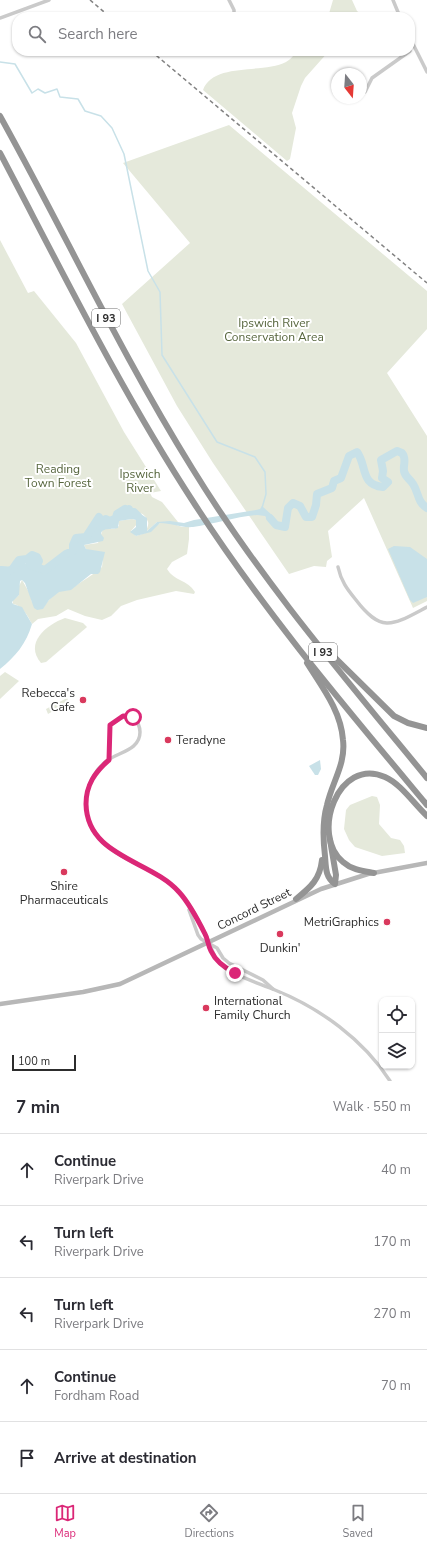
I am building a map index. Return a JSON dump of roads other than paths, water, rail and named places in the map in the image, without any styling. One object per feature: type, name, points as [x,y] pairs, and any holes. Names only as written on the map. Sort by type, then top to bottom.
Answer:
[{"type":"highway","name":"I 93","points":[[0,116],[145,390],[193,470],[226,520],[303,627],[427,778]]},
{"type":"highway","name":"I 93","points":[[0,153],[129,397],[203,517],[290,637],[427,805]]},
{"type":"highway","points":[[303,627],[391,713],[408,724],[427,728]]},
{"type":"highway","points":[[290,637],[332,703],[343,734],[342,758],[327,803],[321,868],[318,878],[311,887],[296,899]]},
{"type":"highway","points":[[323,842],[327,874],[329,880],[335,884],[336,875],[330,840],[330,817],[336,795],[345,783],[362,775],[376,774],[389,779],[427,816]]},
{"type":"highway","points":[[330,840],[335,853],[344,863],[358,870],[374,873]]},
{"type":"street","points":[[16,12],[49,0]]},
{"type":"street","points":[[229,0],[234,12]]},
{"type":"street","points":[[393,0],[398,12]]},
{"type":"street","points":[[0,18],[12,14]]},
{"type":"street","points":[[415,50],[427,72]]},
{"type":"street","points":[[367,88],[372,78],[403,56]]},
{"type":"street","points":[[338,567],[342,582],[366,613],[375,620],[385,623],[396,622],[427,607]]},
{"type":"street","points":[[109,760],[110,725],[123,716],[133,717],[140,727],[138,741],[131,748],[109,760],[97,770],[89,786],[87,809],[92,829],[108,847],[166,880],[178,891],[187,903],[208,942],[214,957],[226,968],[259,985],[275,990],[317,1012],[346,1032],[363,1048],[390,1081]]},
{"type":"street","name":"Concord Street","points":[[0,1004],[116,985],[134,979],[296,899],[335,884],[374,873],[427,863]]},
{"type":"street","points":[[187,903],[198,935],[201,939],[217,948],[225,961],[263,980],[275,990]]},
{"type":"water","points":[[262,506],[273,516],[278,524],[274,526],[265,516],[257,515],[193,527],[160,523],[151,532],[136,536],[130,532],[136,527],[136,520],[132,519],[119,521],[118,528],[103,530],[101,534],[104,538],[103,541],[84,545],[86,549],[105,552],[100,572],[98,574],[91,574],[71,590],[59,592],[49,600],[43,609],[37,610],[34,608],[25,583],[22,580],[20,581],[19,595],[12,602],[13,604],[22,607],[32,624],[27,638],[20,649],[0,669],[0,570],[11,570],[17,562],[21,561],[35,568],[45,570],[66,554],[73,551],[73,545],[76,538],[86,537],[99,517],[102,523],[106,524],[106,519],[110,521],[116,518],[117,514],[125,509],[126,513],[129,509],[130,512],[136,511],[147,518],[147,531],[157,522],[170,521],[184,523],[256,510],[260,509]]},
{"type":"water","points":[[394,546],[410,547],[427,559],[427,597],[413,603],[410,600],[388,549]]},
{"type":"water","points":[[320,760],[321,769],[318,775],[315,775],[309,766]]},
{"type":"waterway","points":[[0,62],[15,64],[32,93],[38,89],[45,93],[57,89],[60,97],[78,99],[85,111],[101,116],[112,128],[124,154],[148,271],[160,292],[162,355],[217,442],[255,457],[265,472],[266,494],[262,508]]},
{"type":"waterway","name":"Ipswich River","points":[[270,518],[276,525],[285,527],[288,508],[293,503],[300,506],[306,517],[312,517],[316,505],[317,494],[332,488],[334,481],[341,478],[349,456],[357,452],[367,478],[371,483],[383,487],[388,482],[382,478],[383,471],[381,460],[397,451],[402,453],[405,459],[404,468],[406,476],[415,487],[421,503],[427,508]]},
{"type":"waterway","name":"Ipswich River","points":[[0,570],[12,570],[19,560],[27,559],[32,555],[37,557],[39,561],[38,563],[29,560],[30,565],[45,570],[66,554],[73,551],[73,545],[76,538],[86,537],[99,517],[102,523],[106,524],[106,519],[110,521],[116,518],[117,514],[125,509],[125,513],[128,512],[129,509],[130,512],[134,512],[138,516]]},
{"type":"railway","points":[[90,0],[104,12]]},
{"type":"railway","points":[[157,56],[427,283]]},
{"type":"place","name":"Rebecca's Cafe","points":[[83,700]]},
{"type":"place","name":"Teradyne","points":[[168,740]]},
{"type":"place","name":"Shire Pharmaceuticals","points":[[64,872]]},
{"type":"place","name":"MetriGraphics","points":[[387,922]]},
{"type":"place","name":"Dunkin'","points":[[280,934]]},
{"type":"place","name":"International Family Church","points":[[206,1008]]},
{"type":"park label","name":"Ipswich River Conservation Area","points":[[274,330]]},
{"type":"park label","name":"Reading Town Forest","points":[[58,476]]}]
